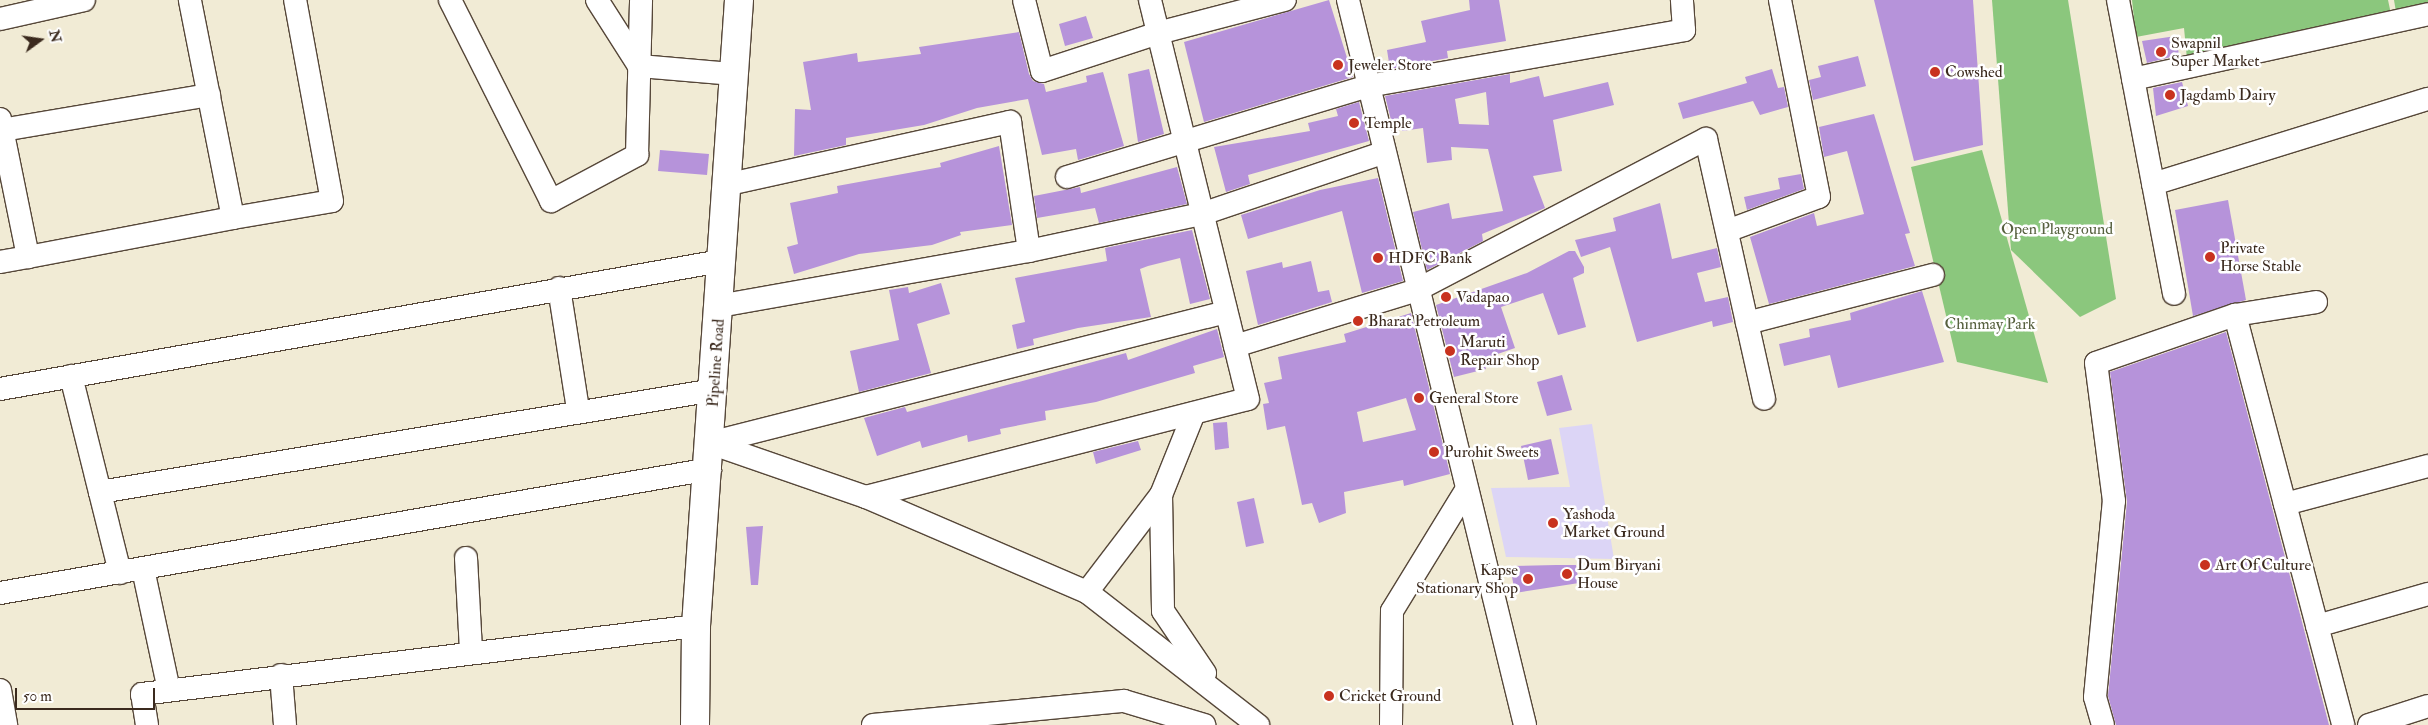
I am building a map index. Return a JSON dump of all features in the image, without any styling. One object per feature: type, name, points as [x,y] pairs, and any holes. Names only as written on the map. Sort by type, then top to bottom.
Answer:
[{"type":"main road","name":"Pipeline Road","points":[[695,725],[696,626],[710,456],[732,74],[739,0]]},
{"type":"street","points":[[0,19],[84,0]]},
{"type":"street","points":[[190,0],[233,218]]},
{"type":"street","points":[[0,262],[332,200],[295,0]]},
{"type":"street","points":[[450,0],[551,201],[637,155],[641,0]]},
{"type":"street","points":[[597,0],[639,66]]},
{"type":"street","points":[[1024,0],[1042,71],[1258,3],[1286,0]]},
{"type":"street","points":[[866,497],[1248,399],[1150,0]]},
{"type":"street","points":[[1348,0],[1382,153],[1465,492],[1525,725]]},
{"type":"street","points":[[1067,177],[1184,138],[1368,86],[1684,30],[1682,0]]},
{"type":"street","points":[[1727,231],[1820,196],[1780,0]]},
{"type":"street","points":[[2118,0],[2174,294]]},
{"type":"street","points":[[2133,79],[2428,14]]},
{"type":"street","points":[[639,66],[732,74]]},
{"type":"street","points":[[28,257],[1,125],[209,95]]},
{"type":"street","points":[[2153,184],[2428,99]]},
{"type":"street","points":[[725,185],[1010,122],[1029,251]]},
{"type":"street","points":[[1235,346],[1417,290],[1706,139],[1764,399]]},
{"type":"street","points":[[720,306],[1029,251],[1202,214],[1382,153]]},
{"type":"street","points":[[0,389],[559,288],[721,261]]},
{"type":"street","points":[[1747,323],[1933,275]]},
{"type":"street","points":[[559,288],[578,409]]},
{"type":"street","points":[[2103,725],[2095,697],[2114,501],[2096,363],[2236,315],[2316,302]]},
{"type":"street","points":[[0,593],[120,574],[710,456],[1226,312]]},
{"type":"street","points":[[2236,315],[2343,725]]},
{"type":"street","points":[[71,376],[120,574]]},
{"type":"street","points":[[100,492],[578,409],[714,390]]},
{"type":"street","points":[[1087,592],[1161,495],[1194,413]]},
{"type":"street","points":[[710,456],[866,497],[1087,592],[1216,688],[1258,725]]},
{"type":"street","points":[[2285,504],[2428,466]]},
{"type":"street","points":[[1391,725],[1392,611],[1465,492]]},
{"type":"street","points":[[1161,495],[1163,611],[1241,725]]},
{"type":"street","points":[[466,558],[471,650]]},
{"type":"street","points":[[143,569],[169,690]]},
{"type":"street","points":[[2317,626],[2428,594]]},
{"type":"street","points":[[147,725],[142,694],[471,650],[696,626]]},
{"type":"street","points":[[281,676],[285,725]]},
{"type":"street","points":[[0,690],[6,725]]},
{"type":"street","points":[[873,725],[1124,701],[1204,725]]},
{"type":"street","points":[[2369,725],[2428,706]]},
{"type":"shaded area","name":"Yashoda Market Ground","points":[[1592,424],[1614,559],[1506,557],[1491,488],[1570,487],[1559,428]]},
{"type":"green space","name":"Open Playground","points":[[1992,0],[2068,0],[2116,299],[2080,317],[2011,250]]},
{"type":"green space","points":[[2132,0],[2388,0],[2391,14],[2187,59],[2184,28],[2136,37]]},
{"type":"green space","points":[[2394,0],[2428,0],[2428,3],[2396,12]]},
{"type":"green space","name":"Chinmay Park","points":[[1982,150],[2048,383],[1957,362],[1911,167]]},
{"type":"building","points":[[1329,0],[1353,77],[1204,122],[1184,42]]},
{"type":"building","points":[[1469,0],[1499,0],[1506,41],[1447,51],[1448,58],[1390,69],[1387,50],[1426,42],[1421,21],[1470,10]]},
{"type":"building","name":"Cowshed","points":[[1874,0],[1973,0],[1983,145],[1914,161]]},
{"type":"building","points":[[1086,16],[1093,38],[1065,46],[1059,24]]},
{"type":"building","points":[[1019,32],[1029,74],[1033,81],[1044,84],[1046,92],[1087,82],[1086,76],[1103,72],[1124,146],[1078,160],[1076,149],[1042,155],[1028,99],[977,108],[924,125],[846,138],[846,145],[794,156],[795,109],[811,110],[803,62],[857,53],[858,62],[921,54],[919,47]]},
{"type":"building","name":"Swapnil Super Market","points":[[2176,36],[2179,55],[2147,63],[2142,41]]},
{"type":"building","points":[[1858,56],[1866,86],[1813,100],[1809,80],[1821,77],[1818,66]]},
{"type":"building","points":[[1149,69],[1164,134],[1138,142],[1128,74]]},
{"type":"building","points":[[1772,69],[1778,88],[1784,87],[1788,107],[1760,115],[1753,101],[1683,119],[1678,103],[1747,83],[1745,77]]},
{"type":"building","points":[[1510,74],[1510,83],[1539,76],[1544,97],[1608,82],[1614,105],[1553,120],[1562,171],[1533,176],[1545,208],[1482,234],[1483,241],[1427,270],[1413,212],[1449,203],[1452,219],[1503,211],[1488,149],[1451,147],[1452,160],[1427,163],[1423,128],[1402,131],[1401,123],[1392,124],[1385,96]],"holes":[[[1486,92],[1489,125],[1459,124],[1455,99]]]},
{"type":"building","name":"Jagdamb Dairy","points":[[2182,82],[2188,106],[2156,116],[2153,88]]},
{"type":"building","points":[[1359,102],[1369,141],[1248,175],[1250,184],[1226,192],[1214,147],[1310,131],[1308,123],[1338,116],[1336,109]]},
{"type":"building","points":[[1874,114],[1910,233],[1905,234],[1915,266],[1769,304],[1750,237],[1814,213],[1817,226],[1864,214],[1847,151],[1824,157],[1819,127]]},
{"type":"building","points":[[999,146],[1012,225],[960,232],[961,235],[932,245],[859,254],[794,274],[787,247],[798,244],[790,203],[838,193],[837,186],[941,167],[940,163]]},
{"type":"building","points":[[660,150],[709,154],[707,175],[658,171]]},
{"type":"building","points":[[1177,167],[1187,204],[1099,223],[1095,208],[1037,218],[1034,196],[1080,187],[1081,193]]},
{"type":"building","points":[[1801,174],[1804,189],[1747,210],[1744,197],[1780,189],[1778,178]]},
{"type":"building","points":[[1378,178],[1403,281],[1362,293],[1342,211],[1248,239],[1241,215],[1320,190]]},
{"type":"building","name":"Private Horse Stable","points":[[2228,200],[2246,300],[2193,316],[2175,210]]},
{"type":"building","points":[[1660,203],[1672,259],[1717,248],[1721,267],[1697,273],[1705,302],[1728,297],[1733,322],[1713,327],[1712,321],[1637,342],[1610,247],[1581,257],[1575,240],[1616,231],[1613,218]]},
{"type":"building","points":[[1192,230],[1210,299],[1190,304],[1180,258],[1148,266],[1140,269],[1151,317],[1078,328],[1033,339],[1034,345],[1017,349],[1012,325],[1025,322],[1015,278],[1107,261],[1105,248]]},
{"type":"building","points":[[1569,251],[1575,251],[1584,267],[1584,273],[1573,278],[1586,327],[1558,335],[1543,293],[1501,307],[1515,348],[1483,359],[1486,369],[1454,377],[1436,305],[1527,273]]},
{"type":"building","points":[[1311,261],[1318,292],[1329,290],[1332,302],[1258,325],[1246,271],[1282,262],[1283,268]]},
{"type":"building","points":[[941,283],[950,314],[917,324],[931,373],[859,392],[850,351],[899,340],[889,290],[908,287],[909,293]]},
{"type":"building","points":[[1922,291],[1944,362],[1838,388],[1830,355],[1784,366],[1779,344],[1810,337],[1809,329],[1851,320],[1850,313]]},
{"type":"building","points":[[1411,313],[1450,474],[1404,486],[1403,480],[1344,492],[1346,513],[1319,523],[1312,503],[1302,505],[1285,426],[1267,430],[1263,404],[1269,403],[1264,383],[1282,379],[1278,357],[1346,342],[1344,334]],"holes":[[[1406,398],[1416,430],[1363,442],[1357,412]]]},
{"type":"building","points":[[1217,329],[1224,357],[1193,366],[1195,373],[1096,402],[1045,411],[1046,420],[1000,429],[1001,434],[968,442],[967,435],[922,448],[920,441],[877,456],[864,418],[905,407],[907,412],[1126,353],[1128,360]]},
{"type":"building","name":"Art Of Culture","points":[[2226,332],[2329,725],[2116,725],[2108,696],[2127,502],[2110,372]]},
{"type":"building","points":[[1562,375],[1572,410],[1547,416],[1537,382]]},
{"type":"building","points":[[1227,422],[1229,448],[1215,450],[1213,423]]},
{"type":"building","points":[[1551,439],[1559,474],[1528,480],[1521,446]]},
{"type":"building","points":[[1138,441],[1141,450],[1096,464],[1093,452]]},
{"type":"building","points":[[1254,498],[1264,543],[1246,547],[1237,502]]},
{"type":"building","points":[[763,526],[758,585],[751,585],[746,527]]},
{"type":"building","points":[[1576,565],[1579,583],[1515,593],[1510,566]]},
{"type":"place","name":"Swapnil Super Market","points":[[2161,52]]},
{"type":"place","name":"Jeweler Store","points":[[1338,65]]},
{"type":"place","name":"Cowshed","points":[[1935,72]]},
{"type":"place","name":"Jagdamb Dairy","points":[[2170,95]]},
{"type":"place","name":"Temple","points":[[1354,123]]},
{"type":"place","name":"Private Horse Stable","points":[[2210,257]]},
{"type":"place","name":"HDFC Bank","points":[[1378,258]]},
{"type":"place","name":"Vadapao","points":[[1446,297]]},
{"type":"place","name":"Bharat Petroleum","points":[[1358,321]]},
{"type":"place","name":"Maruti Repair Shop","points":[[1450,351]]},
{"type":"place","name":"General Store","points":[[1419,398]]},
{"type":"place","name":"Purohit Sweets","points":[[1434,452]]},
{"type":"place","name":"Yashoda Market Ground","points":[[1553,523]]},
{"type":"place","name":"Art Of Culture","points":[[2205,565]]},
{"type":"place","name":"Dum Biryani House","points":[[1567,574]]},
{"type":"place","name":"Kapse Stationary Shop","points":[[1528,579]]},
{"type":"place","name":"Cricket Ground","points":[[1329,696]]}]
